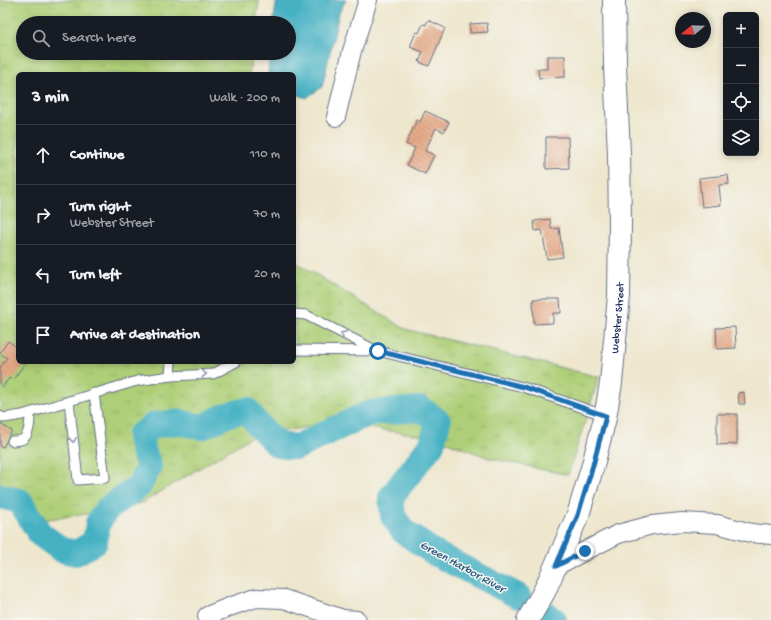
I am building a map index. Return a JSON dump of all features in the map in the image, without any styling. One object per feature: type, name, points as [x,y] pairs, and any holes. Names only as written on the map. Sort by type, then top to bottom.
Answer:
[{"type":"street","points":[[336,117],[352,50],[368,0]]},
{"type":"street","name":"Webster Street","points":[[528,620],[544,592],[578,515],[606,416],[611,382],[619,296],[620,224],[614,0]]},
{"type":"street","points":[[556,566],[618,534],[652,525],[682,522],[717,524],[751,534],[771,535]]},
{"type":"street","points":[[207,616],[256,598],[284,599],[343,619],[357,620]]},
{"type":"lane","points":[[296,314],[306,315],[378,351],[524,387],[606,416]]},
{"type":"lane","points":[[296,350],[378,351]]},
{"type":"lane","points":[[170,376],[171,364]]},
{"type":"lane","points":[[0,416],[4,418],[30,413],[137,381],[170,376],[212,374],[232,364]]},
{"type":"lane","points":[[69,401],[78,480],[105,478],[94,393]]},
{"type":"lane","points":[[12,441],[23,439],[30,424],[30,413]]},
{"type":"green space","points":[[0,0],[259,0],[257,16],[16,16],[16,60],[251,60],[249,72],[16,72],[16,364],[296,364],[296,262],[405,329],[599,377],[568,475],[489,458],[434,437],[329,423],[251,437],[142,503],[93,513],[42,520],[0,508]]},
{"type":"water","points":[[277,0],[346,0],[339,13],[322,87],[306,98],[296,94],[296,72],[268,72],[269,60],[296,60],[296,16],[274,16]]},
{"type":"building","points":[[428,20],[445,28],[429,66],[419,62],[423,52],[410,47],[416,32],[419,33],[423,24],[426,25]]},
{"type":"building","points":[[487,23],[488,32],[470,33],[470,24]]},
{"type":"building","points":[[547,56],[565,56],[565,77],[539,78],[538,69],[547,69]]},
{"type":"building","points":[[425,111],[449,122],[444,132],[436,128],[425,151],[434,155],[425,174],[407,165],[415,148],[406,144],[417,120],[420,122]]},
{"type":"building","points":[[546,137],[568,137],[569,168],[546,169]]},
{"type":"building","points":[[728,175],[729,184],[719,185],[721,205],[702,207],[699,178]]},
{"type":"building","points":[[550,219],[551,229],[559,228],[563,257],[547,259],[542,230],[535,231],[534,221]]},
{"type":"building","points":[[533,299],[560,299],[561,313],[553,313],[553,323],[534,324]]},
{"type":"building","points":[[735,327],[736,348],[717,349],[716,328]]},
{"type":"building","points":[[8,341],[16,347],[16,364],[25,364],[13,380],[9,378],[3,387],[0,385],[0,368],[7,358],[0,353]]},
{"type":"building","points":[[744,392],[745,404],[739,404],[738,393]]},
{"type":"building","points":[[717,414],[737,414],[737,444],[717,445]]},
{"type":"building","points":[[0,424],[12,431],[3,447],[0,446]]},
{"type":"waterway","name":"Green Harbor River","points":[[0,496],[20,501],[40,534],[62,550],[76,553],[95,542],[98,523],[107,509],[139,486],[149,466],[142,447],[140,435],[154,425],[179,422],[202,427],[227,415],[247,410],[259,426],[278,445],[297,447],[369,413],[421,409],[438,421],[432,444],[391,497],[393,516],[403,531],[436,554],[518,596]]},
{"type":"waterway","name":"Green Harbor River","points":[[547,615],[554,620]]},
{"type":"route","points":[[378,351],[524,387],[606,416],[578,515],[556,566],[585,551]]}]
